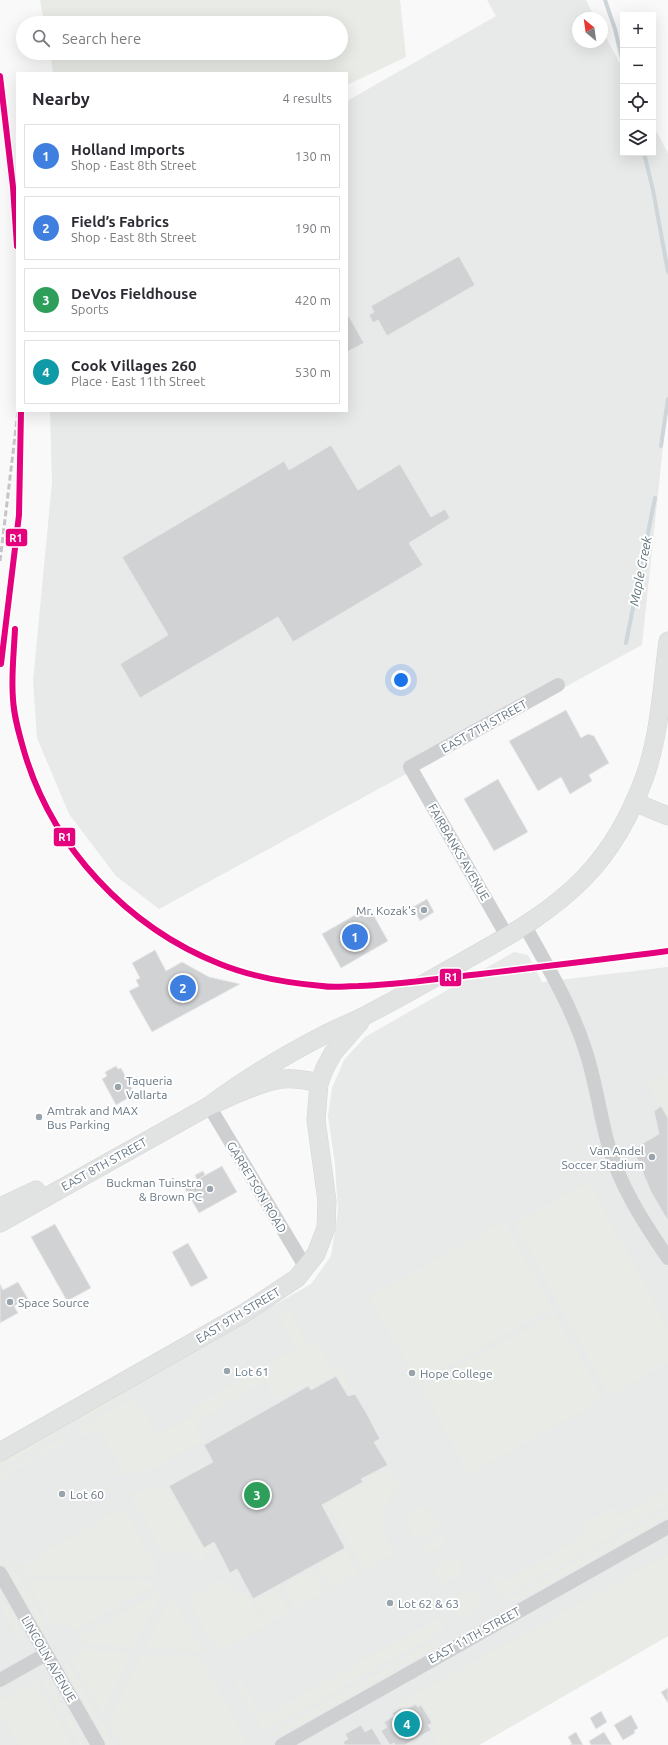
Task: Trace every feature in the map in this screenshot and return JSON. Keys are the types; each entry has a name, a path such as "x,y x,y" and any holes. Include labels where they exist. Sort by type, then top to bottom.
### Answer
{"main road":[{"name":"EAST 8TH STREET","path":"209,1106 240,1082 328,1033 368,1014 525,926 551,907 586,876 615,838 634,802 645,775 654,745 668,641"},
{"path":"634,802 668,816"},
{"name":"EAST 8TH STREET","path":"0,1223 209,1106 242,1092 280,1079 301,1079 319,1083 333,1053 353,1028 368,1014"},
{"name":"EAST 9TH STREET","path":"0,1452 258,1304 297,1278 306,1268 316,1254 322,1240 327,1217 325,1184 316,1120 319,1083"},
{"path":"0,1207 50,1183 79,1178"}],"street":[{"name":"EAST 7TH STREET","path":"410,767 558,685"},
{"name":"FAIRBANKS AVENUE","path":"410,767 507,936"},
{"path":"525,926 565,1000 577,1026 586,1050 607,1141 622,1181 641,1216 668,1258"},
{"name":"GARRETSON ROAD","path":"209,1106 306,1268"},
{"name":"EAST 11TH STREET","path":"282,1745 668,1527"},
{"name":"LINCOLN AVENUE","path":"0,1573 98,1745"},
{"path":"0,1680 46,1654"}],"shaded area":[{"path":"40,0 400,0 406,57 348,85 348,72 53,72 51,60 348,60 348,16 43,16"},
{"path":"487,0 586,0 592,12 572,12 572,48 608,48 608,41 620,63 620,156 656,156 656,131 668,153 668,399 642,645 159,909 116,876 69,814 37,738 33,681 52,482 50,412 348,412 348,100 496,16"},
{"name":"Hope College","path":"514,952 528,955 542,982 668,967 668,1636 479,1745 0,1745 0,1461 311,1284 331,1256 338,1211 335,1164 328,1116 332,1088 344,1060 365,1037"},
{"path":"668,1073 668,1118 648,1084"},
{"path":"589,1182 668,1326 668,1363 609,1396 514,1223"},
{"path":"504,1221 552,1308 417,1383 369,1297"},
{"path":"289,1310 310,1346 318,1342 335,1372 340,1369 354,1393 349,1395 336,1375 311,1389 309,1384 277,1401 264,1381 195,1423 204,1440 153,1469 116,1475 114,1473 121,1468 99,1429 83,1437 78,1429 134,1397 158,1435 193,1416 189,1409 296,1348 278,1316"},
{"path":"555,1313 604,1399 469,1474 421,1388"},
{"path":"123,1390 131,1393 76,1426 80,1415"},
{"path":"49,1432 62,1433 0,1469 0,1460"},
{"path":"65,1436 68,1441 0,1479 0,1473"},
{"path":"388,1466 401,1488 387,1503 383,1511 382,1518 385,1534 394,1553 364,1570 327,1504 367,1481 366,1478"},
{"path":"167,1485 203,1548 213,1544 216,1548 204,1555 206,1560 201,1563 189,1553 184,1551 174,1551 163,1554 129,1493"},
{"path":"668,1489 668,1504 503,1598 490,1576 497,1573 503,1582 586,1535 581,1525 613,1507 619,1517"},
{"path":"416,1506 425,1507 428,1509 440,1526 436,1530 414,1541 405,1521 408,1512"},
{"path":"123,1507 157,1567 154,1575 22,1575 11,1556 14,1556 20,1566"},
{"path":"668,1509 668,1516 519,1601 505,1601"},
{"path":"444,1533 446,1538 437,1548 429,1552 425,1552 418,1548"},
{"path":"346,1549 359,1573 330,1589 317,1565"},
{"path":"668,1554 668,1636 479,1745 429,1745 438,1740 431,1727 434,1725 422,1704 418,1705 416,1702 403,1709 401,1706 398,1708 396,1705"},
{"path":"449,1558 459,1560 462,1571 454,1579 442,1584 437,1581 433,1573 440,1563"},
{"path":"8,1559 47,1625 42,1629 5,1566"},
{"path":"312,1568 325,1592 295,1609 282,1585"},
{"path":"224,1578 244,1595 247,1594 266,1625 223,1650 220,1646 212,1643 187,1599"},
{"path":"151,1580 153,1586 76,1630 65,1624 51,1626 26,1581"},
{"path":"277,1588 290,1611 269,1624 255,1600"},
{"path":"467,1589 476,1592 484,1607 460,1620 452,1611 450,1601 454,1596"},
{"path":"161,1591 162,1594 134,1647 82,1644 80,1637"},
{"path":"0,1595 25,1638 20,1642 0,1607"},
{"path":"169,1600 175,1600 202,1649 200,1652 145,1647"},
{"path":"440,1617 444,1630 263,1731 233,1678 237,1673 262,1717"},
{"path":"445,1635 436,1646 280,1736 269,1735"},
{"path":"80,1649 132,1653 102,1713 71,1661 78,1654"},
{"path":"140,1656 201,1658 247,1742 241,1745 121,1745 108,1723"},
{"path":"68,1662 115,1745 108,1745 63,1666"},
{"path":"46,1676 86,1745 79,1745 40,1678"},
{"path":"36,1680 73,1745 21,1745 15,1739 3,1718 0,1718 0,1701"}],"building":[{"path":"459,256 475,285 387,336 378,320 373,323 369,315 374,312 371,306"},
{"path":"348,315 364,343 348,351"},
{"path":"331,445 358,490 400,464 431,517 445,509 450,518 409,543 423,565 293,642 278,617 140,698 120,664 168,635 122,557 284,461 289,470"},
{"path":"566,710 581,738 588,734 594,736 609,763 589,775 592,781 570,794 561,777 538,791 509,741"},
{"path":"498,779 528,832 494,851 464,799"},
{"name":"Mr. Kozak's","path":"427,899 434,912 420,921 413,907"},
{"path":"369,907 388,941 341,968 322,934"},
{"path":"155,950 166,971 182,962 209,977 240,984 152,1032 129,991 139,986 136,980 140,978 132,963"},
{"name":"Taqueria Vallarta","path":"116,1066 118,1069 121,1068 135,1094 116,1105 102,1079 107,1076 105,1072"},
{"name":"Van Andel Soccer Stadium","path":"661,1106 668,1118 668,1221 651,1192 633,1149 659,1134 654,1111"},
{"name":"Buckman Tuinstra & Brown PC","path":"222,1166 237,1192 199,1213 184,1187"},
{"path":"203,1171 205,1175 197,1180 195,1175"},
{"path":"55,1224 91,1288 67,1301 31,1237"},
{"path":"188,1243 208,1278 191,1287 172,1252"},
{"name":"Space Source","path":"18,1282 28,1299 14,1306 18,1313 0,1323 0,1284 3,1290"},
{"path":"336,1376 348,1396 355,1394 367,1414 380,1439 374,1442 388,1465 361,1479 363,1482 322,1505 345,1548 253,1599 237,1569 230,1573 214,1542 204,1548 169,1486 213,1462 204,1445 308,1386 311,1390"},
{"path":"668,1688 668,1703 661,1692"},
{"path":"416,1704 418,1707 421,1705 432,1723 428,1725 431,1730 405,1745 395,1745 394,1743 390,1745 381,1731 387,1727 384,1722 394,1716 392,1713 401,1708 402,1711"},
{"path":"601,1711 607,1722 596,1729 590,1718"},
{"path":"631,1715 638,1728 634,1731 635,1733 623,1740 614,1725"},
{"path":"361,1725 365,1732 372,1728 382,1745 345,1745 343,1742 348,1739 345,1734"},
{"path":"576,1732 583,1745 570,1745 572,1744 568,1737"},
{"path":"604,1732 612,1745 591,1745 589,1741"}],"waterway":[{"name":"Maple Creek","path":"605,0 615,29 620,50"},
{"name":"Maple Creek","path":"645,156 653,190 668,272"},
{"name":"Maple Creek","path":"661,446 668,399"},
{"name":"Maple Creek","path":"626,643 655,498"}],"railway":[{"path":"0,561 18,412"},
{"path":"15,629 12,690 16,719 24,751 37,786 53,820 74,851 98,880 124,906 154,929 186,948 232,969 257,976 326,987 410,982 668,951"}],"transit line":[{"name":"R1","path":"0,76 13,187 16,231"},
{"name":"R1","path":"1,664 19,515 21,412"},
{"name":"R1","path":"15,629 12,690 16,719 24,751 37,786 53,820 74,851 98,880 124,906 154,929 186,948 232,969 257,976 326,987 410,982 668,951"}],"place":[{"name":"Mr. Kozak's","path":"424,910"},
{"name":"Holland Imports","path":"355,937"},
{"name":"Field’s Fabrics","path":"183,988"},
{"name":"Taqueria Vallarta","path":"118,1087"},
{"name":"Amtrak and MAX Bus Parking","path":"39,1117"},
{"name":"Van Andel Soccer Stadium","path":"652,1157"},
{"name":"Buckman Tuinstra & Brown PC","path":"210,1189"},
{"name":"Space Source","path":"10,1302"},
{"name":"Lot 61","path":"227,1371"},
{"name":"Hope College","path":"412,1373"},
{"name":"Lot 60","path":"62,1494"},
{"name":"DeVos Fieldhouse","path":"257,1495"},
{"name":"Lot 62 & 63","path":"390,1603"},
{"name":"Cook Villages 260","path":"407,1724"}]}
